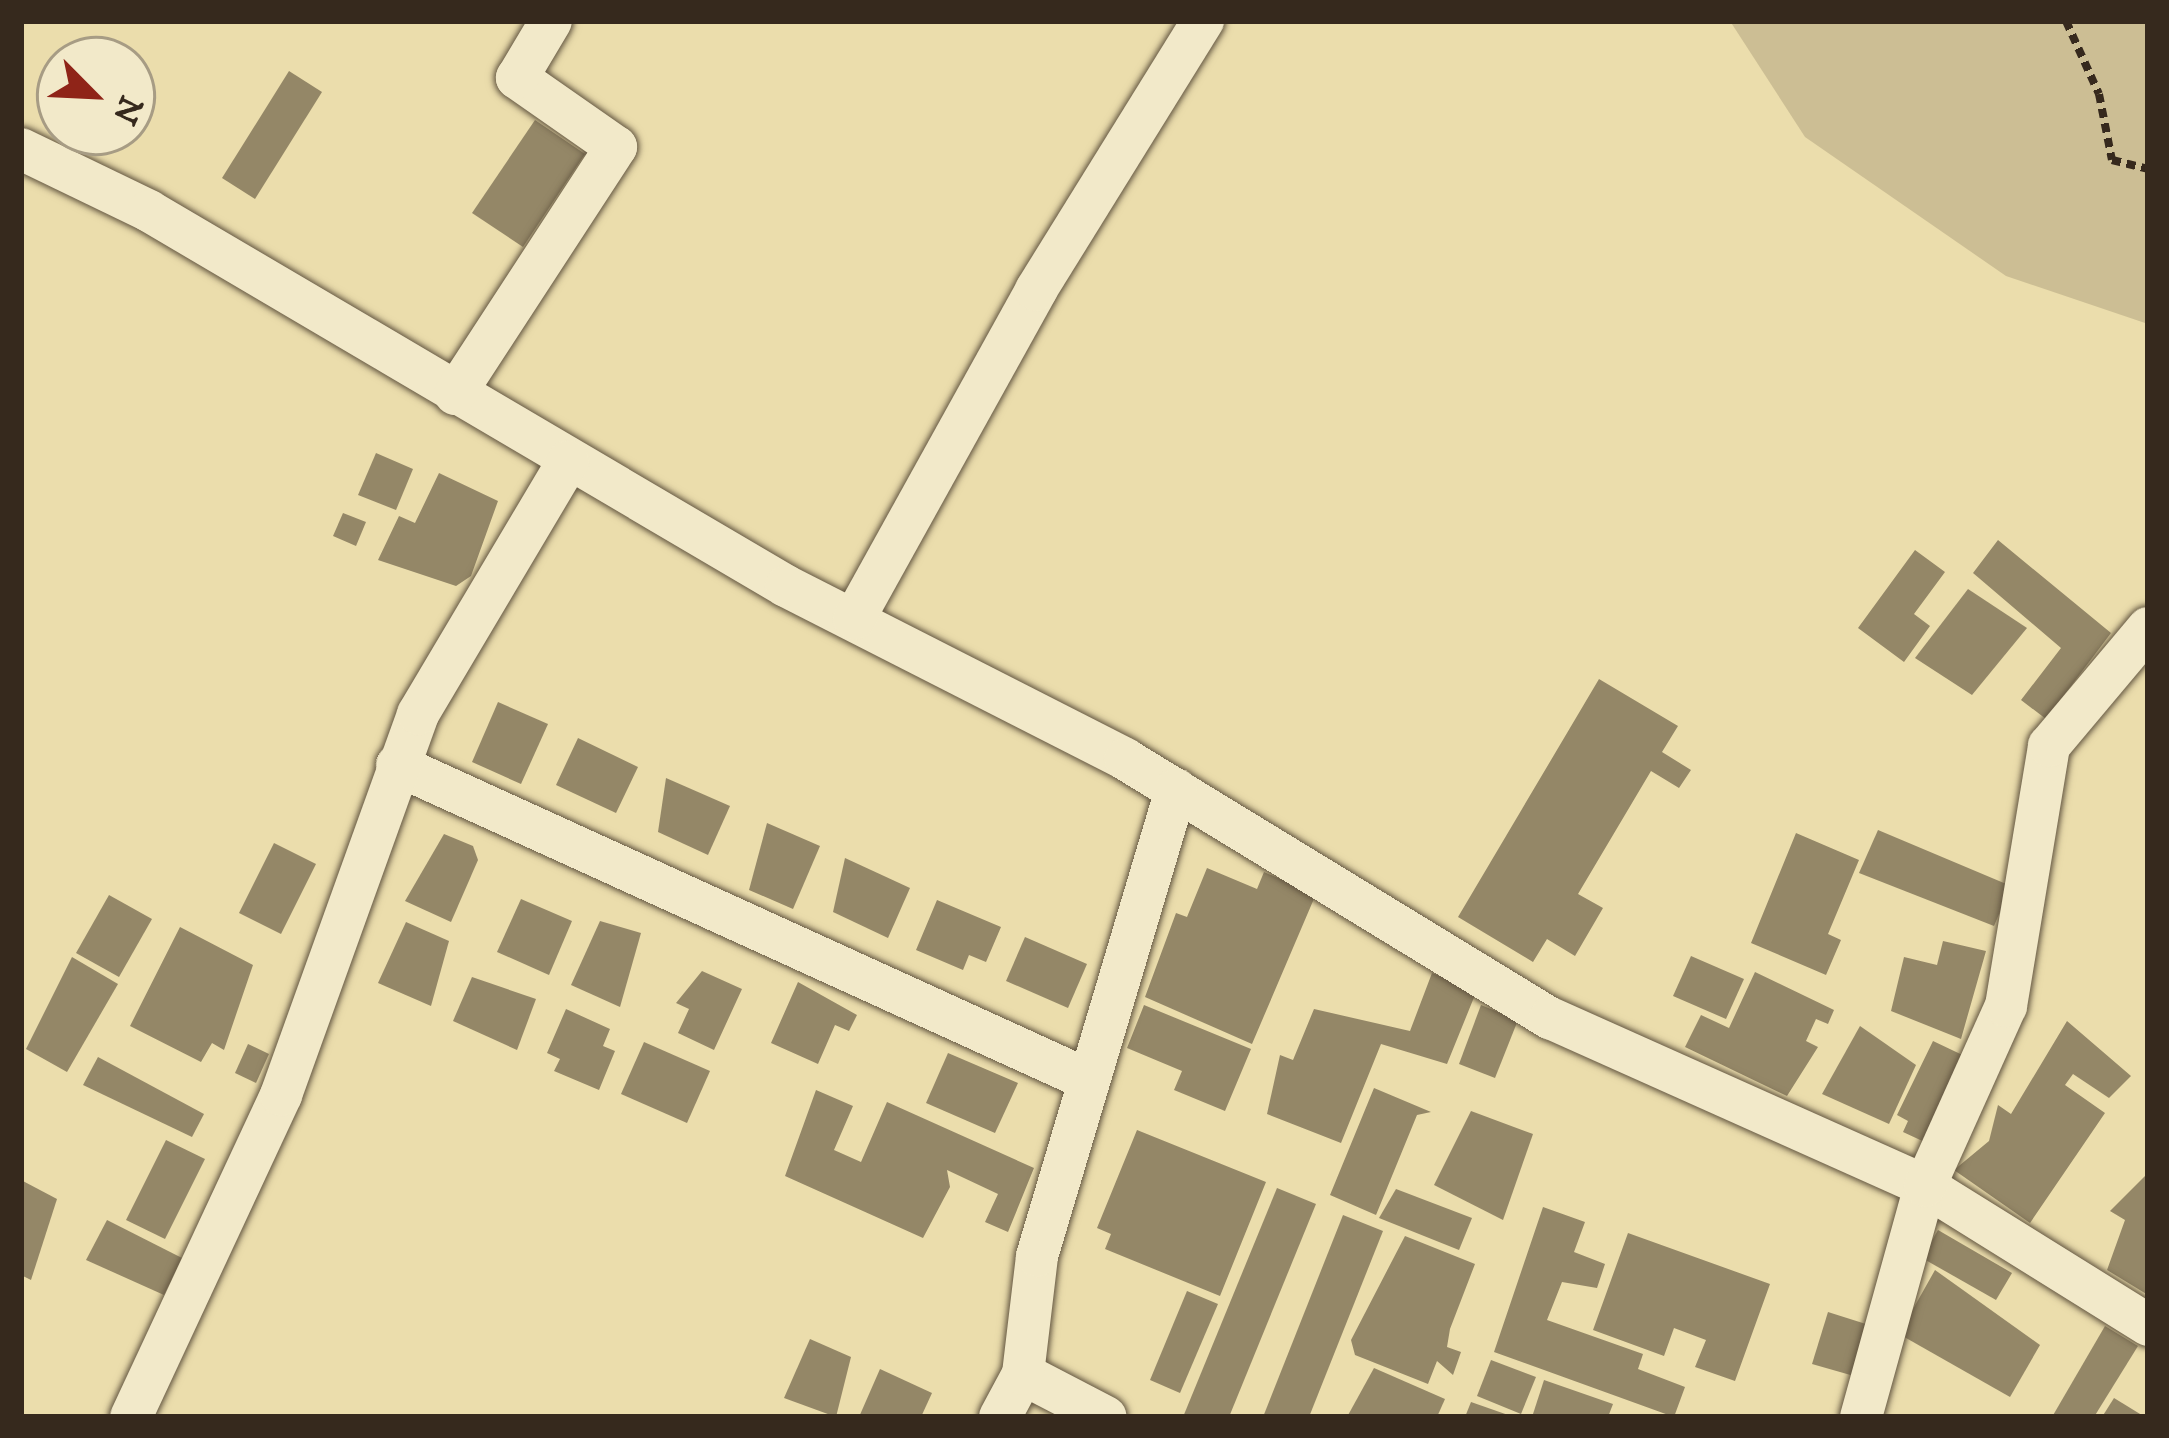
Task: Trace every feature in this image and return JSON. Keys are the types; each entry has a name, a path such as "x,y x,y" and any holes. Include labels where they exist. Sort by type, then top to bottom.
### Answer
{"street":[{"path":"455,394 616,147 517,78 551,21"},
{"path":"854,619 1036,290 1203,21"},
{"path":"21,149 149,211 568,461 1175,789 1613,1053 1925,1186 2148,1325"},
{"path":"131,1417 281,1095 397,765 441,670 568,461"},
{"path":"1861,1417 1925,1186 2006,1006 2049,746 2148,628"},
{"path":"397,765 1084,1078"},
{"path":"1000,1417 1023,1374 1036,1256 1084,1078 1175,789"},
{"path":"1023,1374 1106,1417"}],"path":[{"path":"2066,21 2112,160 2148,169"}],"shaded area":[{"path":"1730,21 2148,21 2148,324 2006,276 1805,137"}],"building":[{"path":"289,71 322,92 255,199 222,178"},
{"path":"535,120 585,154 523,247 472,213"},
{"path":"376,453 413,469 396,510 358,495"},
{"path":"439,473 498,501 471,576 456,586 378,560 399,516 415,523"},
{"path":"343,513 366,522 356,546 333,536"},
{"path":"1998,540 2111,633 2046,719 2021,700 2061,648 1973,573"},
{"path":"1915,550 1945,572 1914,614 1930,626 1904,662 1858,628"},
{"path":"1968,589 2027,628 1972,695 1915,658"},
{"path":"1599,679 1678,726 1662,752 1691,770 1679,788 1651,771 1578,894 1603,908 1575,956 1547,939 1533,962 1458,917"},
{"path":"498,702 548,724 521,784 472,762"},
{"path":"578,738 638,767 616,813 556,785"},
{"path":"666,778 730,806 708,855 658,832"},
{"path":"767,823 820,846 793,909 749,890"},
{"path":"1878,830 2011,886 1994,926 1859,873"},
{"path":"1796,833 1859,860 1828,934 1841,940 1826,975 1751,943"},
{"path":"444,834 473,846 478,860 451,922 405,901"},
{"path":"274,843 316,864 281,934 239,913"},
{"path":"845,858 910,888 888,938 833,912"},
{"path":"1207,868 1257,889 1264,872 1316,894 1252,1044 1145,997 1176,913 1187,917"},
{"path":"109,895 152,919 119,977 76,953"},
{"path":"521,899 572,921 549,975 497,952"},
{"path":"937,900 1001,927 986,962 969,955 963,970 916,950"},
{"path":"600,921 641,933 620,1007 571,985"},
{"path":"406,922 449,941 431,1006 378,983"},
{"path":"180,927 253,965 224,1050 212,1043 201,1062 130,1026"},
{"path":"1025,937 1087,964 1068,1008 1006,981"},
{"path":"1943,941 1986,951 1961,1039 1891,1011 1904,957 1937,965"},
{"path":"1691,956 1744,979 1726,1019 1673,996"},
{"path":"72,957 118,984 67,1072 26,1049"},
{"path":"702,971 742,989 714,1050 678,1033 689,1009 676,1003"},
{"path":"1755,972 1834,1010 1828,1024 1816,1019 1806,1041 1818,1047 1787,1096 1685,1047 1701,1015 1729,1028"},
{"path":"1432,973 1477,990 1447,1064 1381,1044 1341,1143 1267,1114 1280,1055 1293,1060 1314,1009 1410,1031"},
{"path":"472,977 536,999 517,1050 453,1021"},
{"path":"798,982 857,1015 849,1031 835,1025 818,1064 771,1043"},
{"path":"1144,1005 1251,1049 1225,1111 1174,1090 1182,1071 1127,1048"},
{"path":"1481,1005 1518,1020 1495,1078 1459,1064"},
{"path":"566,1009 610,1029 603,1046 615,1051 599,1090 554,1071 560,1059 547,1053"},
{"path":"2067,1021 2131,1076 2109,1098 2073,1074 2065,1085 2105,1113 2030,1223 1954,1170 1989,1141 1998,1105 2011,1114"},
{"path":"1860,1026 1916,1065 1889,1124 1822,1094"},
{"path":"1933,1041 1973,1060 1931,1145 1903,1132 1908,1121 1897,1115"},
{"path":"644,1042 710,1071 687,1123 621,1094"},
{"path":"248,1044 269,1054 256,1083 235,1073"},
{"path":"948,1053 1018,1083 995,1133 926,1103"},
{"path":"98,1057 204,1114 192,1137 83,1085"},
{"path":"1374,1088 1431,1112 1417,1115 1376,1215 1330,1195"},
{"path":"816,1090 853,1106 834,1150 861,1162 887,1102 1034,1168 1008,1232 985,1222 998,1194 947,1170 950,1187 923,1238 785,1176"},
{"path":"1471,1111 1533,1134 1503,1220 1434,1185"},
{"path":"1137,1130 1266,1182 1220,1296 1105,1249 1111,1234 1097,1228"},
{"path":"166,1140 205,1159 165,1239 126,1220"},
{"path":"2148,1173 2148,1295 2107,1270 2125,1220 2110,1211"},
{"path":"21,1180 57,1199 31,1280 21,1275"},
{"path":"1277,1188 1316,1204 1229,1417 1183,1417"},
{"path":"1396,1189 1472,1218 1459,1250 1379,1218"},
{"path":"1543,1207 1585,1222 1574,1252 1605,1264 1597,1288 1562,1282 1547,1320 1643,1354 1638,1369 1685,1387 1674,1417 1494,1352"},
{"path":"1343,1215 1383,1231 1309,1417 1263,1417"},
{"path":"107,1220 182,1258 164,1295 86,1260"},
{"path":"1938,1230 2012,1273 1996,1300 1922,1258"},
{"path":"1628,1233 1770,1284 1735,1381 1695,1367 1706,1340 1674,1328 1664,1356 1593,1330"},
{"path":"1405,1236 1475,1264 1450,1329 1447,1347 1461,1352 1453,1375 1437,1361 1428,1384 1355,1355 1351,1340"},
{"path":"1935,1270 2040,1345 2010,1397 1899,1334"},
{"path":"1187,1291 1218,1304 1180,1393 1150,1380"},
{"path":"1828,1312 1869,1325 1854,1376 1812,1364"},
{"path":"2105,1326 2138,1346 2094,1417 2052,1417"},
{"path":"810,1339 851,1357 836,1417 784,1398"},
{"path":"1491,1360 1536,1377 1521,1414 1477,1396"},
{"path":"1374,1368 1445,1399 1437,1417 1347,1417"},
{"path":"880,1369 932,1393 921,1417 859,1417"},
{"path":"1544,1380 1613,1404 1608,1417 1533,1414"},
{"path":"2114,1398 2145,1417 2102,1417"},
{"path":"1471,1402 1511,1416 1511,1417 1465,1417"}]}
